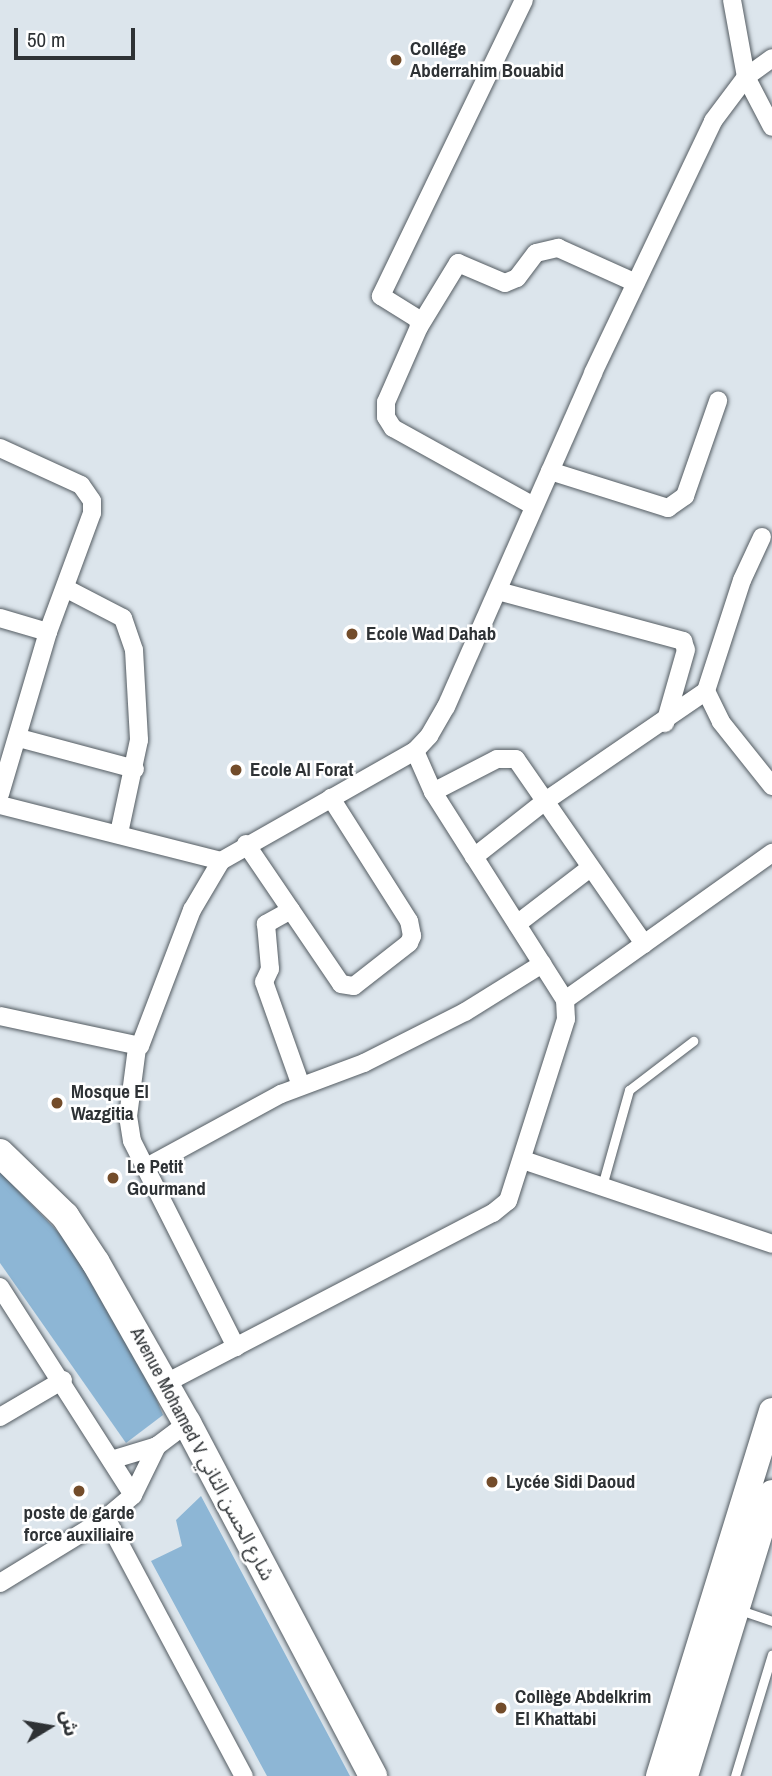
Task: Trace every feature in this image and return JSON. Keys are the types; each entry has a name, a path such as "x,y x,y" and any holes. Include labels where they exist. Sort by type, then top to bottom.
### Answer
{"main road":[{"name":"Avenue Mohamed V شارع الحسن الثاني","path":"0,1153 65,1216 166,1383 373,1776"},
{"path":"659,1776 772,1411"},
{"path":"685,1776 772,1493"}],"street":[{"path":"419,327 414,313 384,301 382,289 524,0"},
{"path":"732,0 746,77 772,127"},
{"path":"236,1347 145,1168 132,1140 128,1116 137,1048 144,1042 192,910 221,861 246,844 415,751 446,707 534,506 713,121 746,77 772,58"},
{"path":"534,506 393,428 386,417 386,402 419,327 458,263 505,283 517,278 536,253 558,248 636,283"},
{"path":"550,471 660,508 677,504 684,496 718,401"},
{"path":"0,448 81,485 88,494 92,513 68,589 48,632 19,738 0,794"},
{"path":"474,857 544,802 664,723 706,691 742,580 762,537"},
{"path":"68,589 123,618 134,650 139,740 135,769 119,833"},
{"path":"498,591 683,642 686,650 664,723"},
{"path":"0,618 48,632"},
{"path":"706,691 721,722 772,786"},
{"path":"19,738 135,769"},
{"path":"166,1383 501,1207 523,1160 566,1019 565,1000 433,792 415,751"},
{"path":"433,792 497,759 509,757 516,760 644,944"},
{"path":"246,844 346,987 354,986 409,943 412,936 409,921 331,798"},
{"path":"0,805 221,861"},
{"path":"565,1000 772,853"},
{"path":"517,924 590,868"},
{"path":"291,910 266,924 270,969 264,982 301,1086"},
{"path":"145,1168 301,1086 365,1063 466,1012 542,964"},
{"path":"0,1016 137,1048"},
{"path":"523,1160 772,1244"},
{"path":"0,1286 63,1380 133,1494"},
{"path":"0,1417 63,1380"},
{"path":"111,1460 157,1446 187,1423"},
{"path":"0,1583 106,1518 133,1494 157,1446"},
{"path":"106,1518 244,1776"}],"lane":[{"path":"602,1186 629,1090 693,1041"},
{"path":"735,1609 772,1621"},
{"path":"735,1776 772,1654"}],"shaded area":[{"path":"0,1172 63,1237 102,1294 142,1364 163,1415 126,1443 0,1263"},
{"path":"201,1496 350,1776 267,1776 151,1561 182,1546 176,1520"}],"place":[{"name":"Collége Abderrahim Bouabid","path":"396,60"},
{"name":"Ecole Wad Dahab","path":"352,634"},
{"name":"Ecole Al Forat","path":"236,770"},
{"name":"Mosque El Wazgitia","path":"57,1103"},
{"name":"Le Petit Gourmand","path":"113,1178"},
{"name":"Lycée Sidi Daoud","path":"492,1482"},
{"name":"poste de garde force auxiliaire","path":"79,1491"},
{"name":"Collège Abdelkrim El Khattabi","path":"501,1708"}]}
